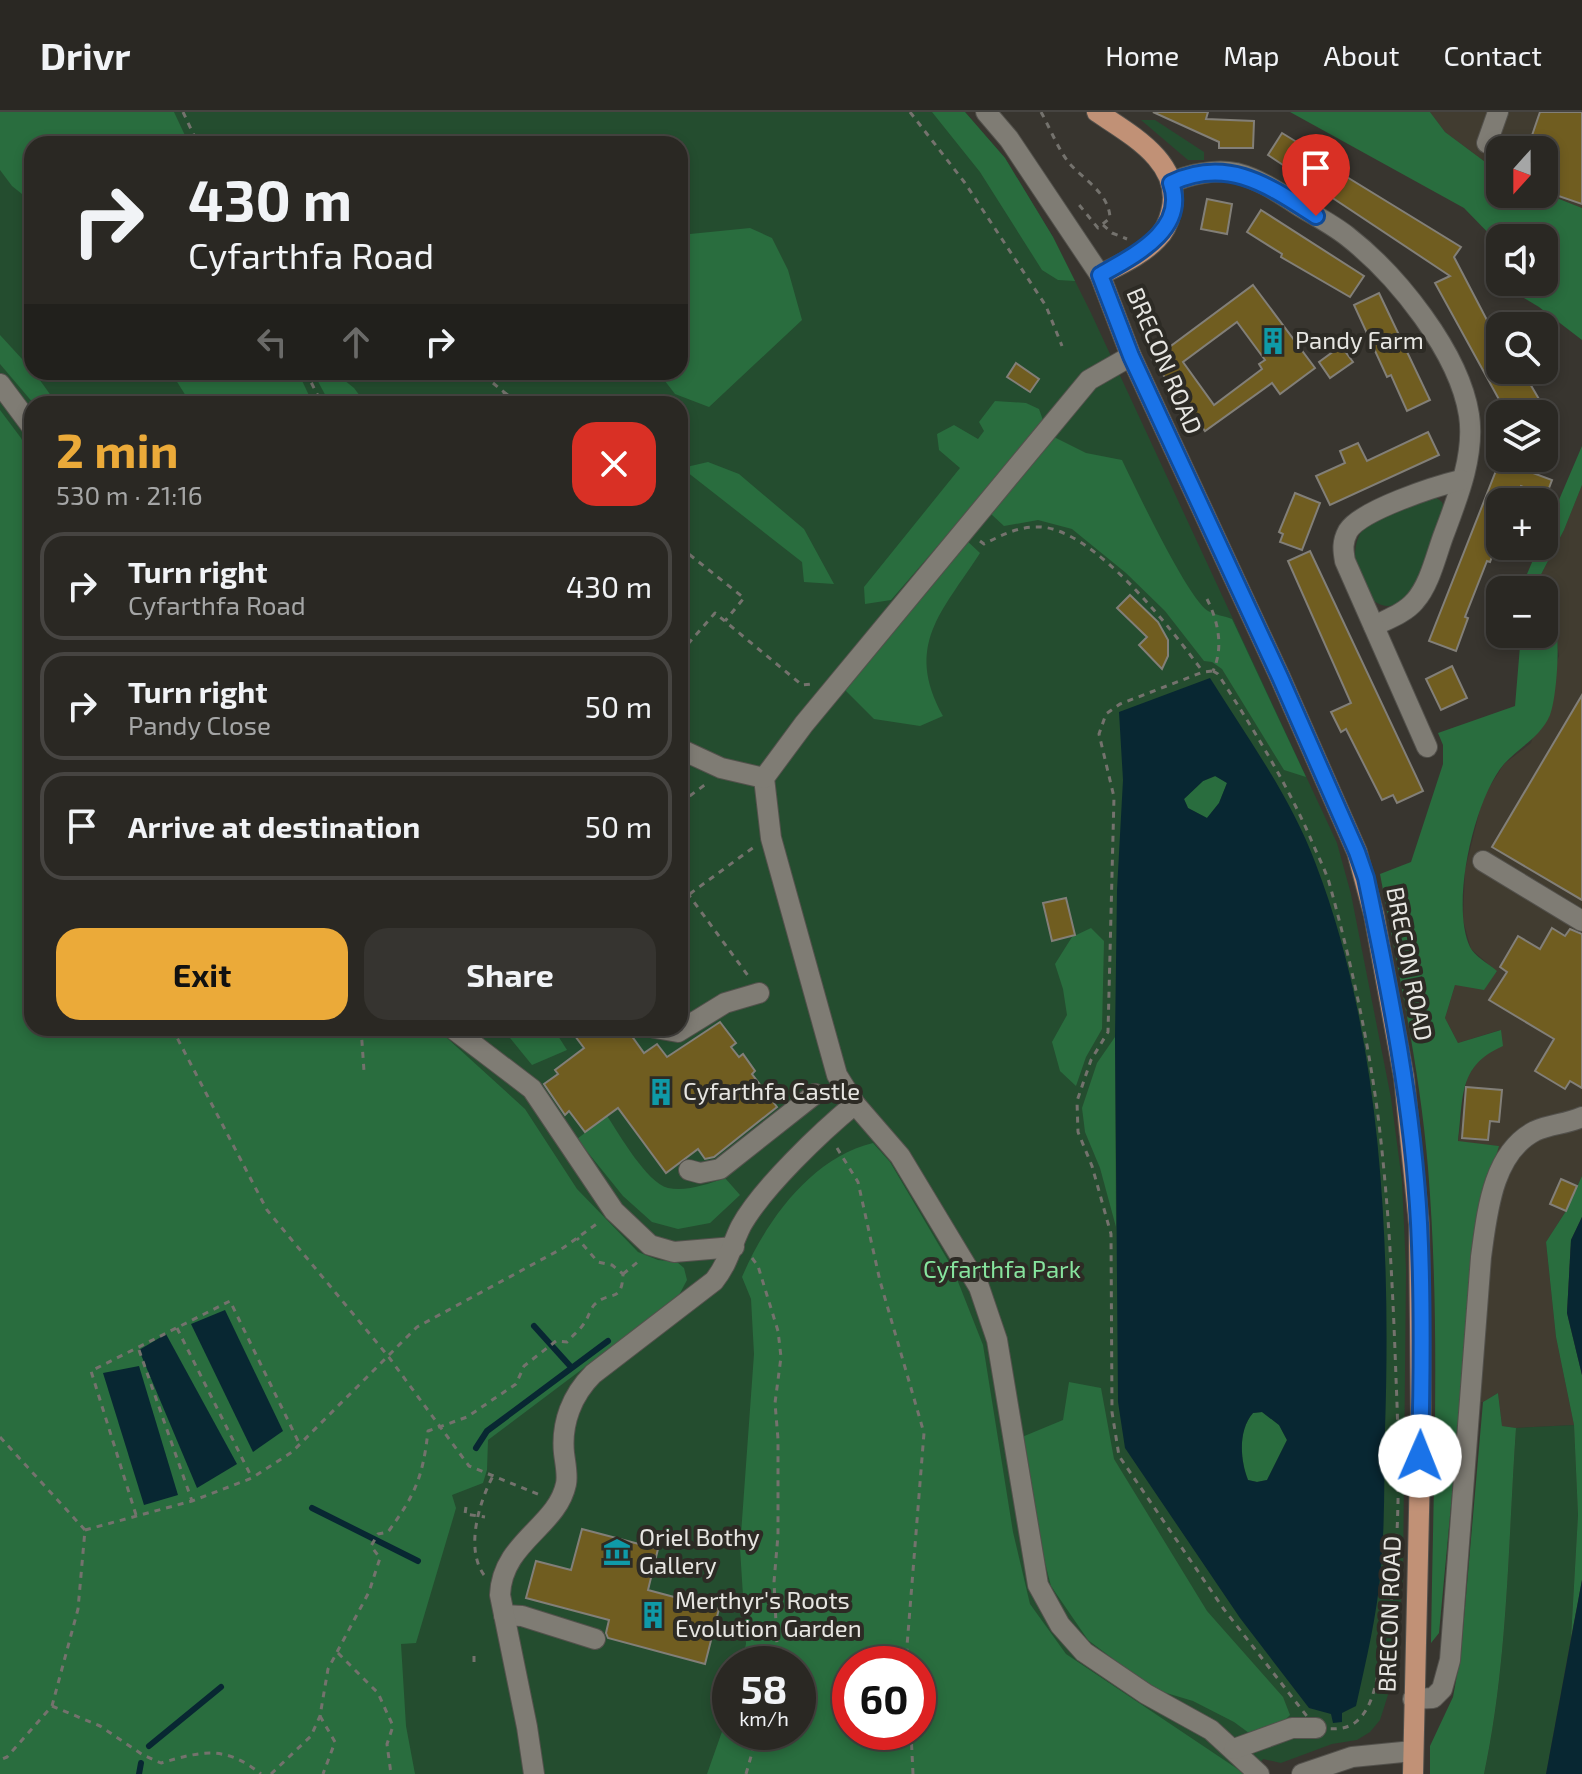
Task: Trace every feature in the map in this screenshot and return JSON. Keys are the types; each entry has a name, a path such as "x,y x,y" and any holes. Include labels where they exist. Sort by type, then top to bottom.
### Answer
{"main road":[{"path":"1097,112 1144,144 1160,161 1176,196 1169,220 1158,238 1100,275"},
{"name":"BRECON ROAD","path":"1100,275 1131,356 1280,677 1357,852 1374,915 1404,1078 1419,1224 1421,1425 1413,1774"}],"street":[{"name":"BRECON ROAD","path":"986,112 1009,139 1100,275"},
{"path":"1489,136 1498,112"},
{"path":"1171,183 1182,178 1235,173 1261,182 1347,236 1382,268 1436,338 1458,380 1469,414 1471,443 1453,509 1424,587 1415,601 1400,613 1374,626"},
{"path":"1131,356 1089,380 882,626 764,778 771,838 837,1075 855,1104 900,1156 979,1287 997,1340 1038,1585 1060,1625 1084,1652 1146,1694 1211,1730 1259,1774"},
{"path":"0,384 24,416"},
{"path":"1427,747 1345,561 1342,546 1348,530 1359,520 1430,487 1461,480"},
{"path":"688,753 721,768 764,778"},
{"path":"1483,861 1582,921"},
{"path":"688,1026 725,1003 759,993"},
{"path":"462,1036 532,1089 614,1211 650,1245 674,1252 741,1249"},
{"path":"689,1170 700,1173 720,1169 815,1094"},
{"path":"534,1774 504,1615 501,1583 508,1564 547,1518 566,1484 564,1429 567,1413 593,1374 714,1281 741,1249 740,1228 751,1212 805,1151 855,1104"},
{"path":"1413,1699 1433,1698 1442,1689 1450,1660 1487,1213 1500,1171 1514,1146 1537,1130 1582,1117"},
{"path":"504,1615 522,1616 595,1639"},
{"path":"1234,1749 1292,1728 1316,1728"},
{"path":"1302,1774 1352,1757 1413,1751"}],"path":[{"path":"183,112 194,136"},
{"path":"910,112 965,183 1046,306 1062,346"},
{"path":"1041,112 1068,162 1097,189 1110,210 1110,218 1098,228 1074,197 1056,209"},
{"path":"1103,225 1112,233 1130,240 1140,252"},
{"path":"493,383 509,396"},
{"path":"966,528 984,544 1008,532 1038,526 1071,534 1162,616 1203,672"},
{"path":"688,553 744,598 725,621"},
{"path":"1207,599 1218,621 1218,661 1213,671"},
{"path":"688,644 715,613 802,685 812,684 830,693"},
{"path":"1203,672 1218,674 1240,707 1292,795 1327,878 1361,1006 1379,1124 1393,1275 1399,1444 1391,1598 1385,1645 1373,1696 1356,1723 1342,1729 1316,1728 1223,1608 1119,1456 1112,1412 1111,1234 1092,1166 1078,1132 1077,1101 1091,1060 1108,1032 1114,797 1099,734 1106,714 1120,704 1203,672"},
{"path":"688,797 717,776 721,768"},
{"path":"759,993 689,895 762,841 771,838"},
{"path":"176,1036 267,1210 388,1356 469,1466 546,1498"},
{"path":"362,1036 364,1071"},
{"path":"830,1138 858,1182 880,1281 924,1433 907,1646"},
{"path":"85,1530 192,1501 252,1478 300,1445 417,1327 577,1238 614,1211"},
{"path":"271,1774 311,1736 320,1716 328,1669 373,1580 380,1558 371,1546 378,1534 388,1532 415,1493 426,1453 428,1431 467,1417 516,1384 524,1366 556,1341 567,1342 585,1323 593,1306 612,1298 623,1286 623,1274 619,1269 598,1262 577,1238"},
{"path":"741,1249 758,1266 778,1331 781,1357 775,1403 778,1439 778,1535 774,1582 777,1646"},
{"path":"136,1515 91,1371 230,1301 300,1445"},
{"path":"177,1327 252,1478"},
{"path":"139,1350 192,1501"},
{"path":"0,1437 85,1530 78,1609 52,1706 7,1757 0,1760"},
{"path":"488,1580 481,1570 474,1547 482,1517 484,1493 493,1475"},
{"path":"466,1507 465,1514 482,1517"},
{"path":"338,1653 378,1693 393,1726 387,1744 391,1774"},
{"path":"474,1656 474,1665"},
{"path":"52,1706 100,1726 143,1755 161,1763 198,1752 224,1754 261,1774"},
{"path":"320,1716 335,1742 323,1774"},
{"path":"746,1774 753,1750"},
{"path":"912,1750 913,1774"}],"shaded area":[{"path":"1430,112 1582,112 1582,208 1558,199 1558,136 1486,136 1486,163 1445,132"},
{"path":"1582,485 1582,1176 1566,1211 1546,1242 1556,1337 1574,1425 1516,1428 1502,1426 1498,1393 1483,1402 1461,1403 1478,1218 1498,1146 1458,1142 1467,1077 1500,1030 1458,1043 1445,1018 1455,985 1497,972 1471,949 1463,920 1465,870 1483,797 1504,764 1531,743 1559,656 1558,576 1540,576 1548,560 1558,560 1558,542"}],"green space":[{"name":"Cyfarthfa Park","path":"0,112 965,112 1005,158 1053,237 1091,313 1337,843 1351,894 1391,1098 1402,1181 1406,1270 1403,1577 1394,1676 1380,1720 1370,1732 1357,1740 1332,1744 1281,1763 1263,1759 1253,1774 0,1774"},
{"path":"0,112 174,112 185,136 24,136 24,196 0,170"},
{"path":"932,112 965,112 1005,158 1053,237 1075,281 1058,280 1042,270 980,172"},
{"path":"1290,112 1430,112 1445,132 1486,163 1486,208 1558,208 1558,199 1582,208 1582,340 1558,322 1558,312 1546,312 1520,296 1558,296 1558,224 1486,224 1486,231 1464,208"},
{"path":"1141,120 1155,120 1204,152 1204,160 1188,160"},
{"path":"750,228 772,238 788,270 802,320 709,407 688,399 688,396 675,394 664,380 688,380 688,234"},
{"path":"0,335 24,361 24,380 40,380 51,396 27,396 0,364"},
{"path":"176,380 302,380 309,396 186,396"},
{"path":"317,380 344,380 360,396 326,396"},
{"path":"995,401 1026,403 1039,409 1044,423 891,600 865,604 864,587 960,468 939,450 937,434 954,425 978,439 984,431 979,422"},
{"path":"0,410 24,444 24,1036 445,1036 525,1109 577,1189 638,1252 658,1260 677,1262 684,1268 687,1280 678,1297 488,1440 487,1470 483,1483 452,1495 456,1508 416,1643 401,1644 406,1726 415,1774 0,1774"},
{"path":"1054,437 1086,453 1122,460 1162,541 1199,602 1208,611 1232,619 1306,777 1284,770 1222,669 1204,661 1165,611 1126,573 1072,529 1038,520 1004,526 991,514"},
{"path":"1582,446 1582,485 1558,542 1558,502"},
{"path":"708,462 739,474 804,529 834,584 804,582 802,562 688,473 688,467"},
{"path":"1434,496 1442,502 1444,509 1417,583 1406,599 1392,606 1380,604 1362,586 1357,572 1355,557 1362,531 1385,515"},
{"path":"966,540 980,553 941,612 928,649 927,669 943,716 920,726 874,719 845,690"},
{"path":"1533,560 1548,560 1540,576 1526,576"},
{"path":"1520,648 1558,648 1550,715 1541,730 1504,764 1493,780 1483,801 1468,853 1464,880 1464,929 1472,950 1497,971 1484,990 1455,985 1445,1018 1458,1043 1501,1030 1503,1046 1477,1063 1466,1085 1461,1111 1458,1141 1499,1146 1478,1218 1439,1633 1431,1643 1435,1406 1432,1227 1420,1094 1380,874 1411,862 1443,764 1443,745 1438,733 1515,706"},
{"path":"1216,776 1227,783 1219,803 1207,818 1188,808 1184,799 1203,781"},
{"path":"1091,928 1104,941 1102,1029 1086,1057 1076,1086 1060,1071 1052,1042 1067,1015 1055,964 1072,937"},
{"path":"508,1036 558,1036 567,1050 532,1065"},
{"path":"1115,1037 1116,1227 1100,1168 1085,1132 1082,1108 1097,1063"},
{"path":"607,1116 634,1157 660,1184 682,1189 725,1178 740,1195 710,1223 678,1229 652,1222 623,1196 577,1139"},
{"path":"873,1143 890,1162 953,1269 983,1345 1013,1532 1030,1604 1066,1654 1245,1774 707,1774 715,1750 816,1750 816,1646 746,1646 740,1548 754,1354 751,1299 742,1277 778,1214 811,1177 830,1162"},
{"path":"1582,1176 1582,1217 1571,1240 1567,1313 1582,1375 1582,1580 1571,1638 1578,1515 1574,1425 1556,1337 1546,1242 1566,1211"},
{"path":"1069,1382 1101,1388 1114,1459 1207,1611 1283,1697 1290,1715 1279,1726 1262,1735 1249,1733 1193,1701 1153,1689 1088,1640 1051,1586 1035,1524 1022,1437 1063,1420"},
{"path":"1498,1393 1502,1426 1516,1428 1503,1646 1492,1732 1484,1774 1430,1774 1430,1746 1453,1697 1461,1653 1483,1402"},
{"path":"1262,1412 1279,1425 1287,1440 1267,1480 1257,1482 1248,1480 1242,1445 1248,1420 1253,1413"},
{"path":"1574,1425 1578,1515 1571,1638 1546,1774 1484,1774 1503,1646 1516,1428"}],"water":[{"path":"1210,678 1267,767 1305,838 1337,929 1355,998 1368,1069 1383,1215 1386,1288 1384,1500 1381,1569 1371,1638 1356,1706 1342,1713 1342,1722 1333,1723 1331,1714 1309,1708 1240,1618 1125,1448 1118,1402 1115,1037 1117,890 1123,780 1119,712","holes":["1215,776 1227,783 1219,803 1207,818 1188,808 1184,799 1203,781","1262,1412 1279,1425 1287,1440 1267,1480 1257,1482 1248,1480 1242,1445 1248,1420 1253,1413"]},
{"path":"1582,1217 1582,1375 1567,1313 1571,1240"},
{"path":"225,1310 283,1431 253,1452 191,1324"},
{"path":"166,1334 237,1464 197,1488 139,1350"},
{"path":"139,1366 178,1495 144,1505 103,1373"},
{"path":"1582,1580 1582,1774 1546,1774"}],"building":[{"path":"1153,112 1208,112 1206,119 1254,121 1253,148 1219,148 1219,142"},
{"path":"1540,112 1582,112 1582,204 1558,196 1558,136 1532,136"},
{"path":"1282,133 1461,247 1454,257 1486,318 1486,376 1435,283 1450,276 1268,155"},
{"path":"1207,199 1232,204 1227,234 1201,229"},
{"path":"1261,210 1364,276 1350,297 1281,257 1282,254 1247,232"},
{"name":"Pandy Farm","path":"1253,285 1315,368 1280,394 1272,383 1205,431 1152,360","holes":["1237,322 1265,360 1259,364 1262,369 1214,405 1183,362"]},
{"path":"1379,293 1430,400 1407,411 1391,375 1387,377 1354,305"},
{"path":"1341,346 1353,362 1330,378 1319,362"},
{"path":"1016,363 1039,379 1030,392 1007,377"},
{"path":"1491,384 1530,384 1540,400 1499,400"},
{"path":"1428,432 1439,455 1330,505 1316,476 1345,463 1340,451 1358,443 1367,461"},
{"path":"1495,472 1530,472 1552,480 1549,488 1489,488"},
{"path":"1295,493 1320,503 1302,550 1280,542 1283,534 1279,532"},
{"path":"1486,496 1486,560 1491,560 1487,561 1465,617 1468,618 1456,651 1429,641"},
{"path":"1310,551 1423,791 1397,803 1393,795 1382,800 1346,729 1341,732 1331,712 1351,703 1288,561"},
{"path":"1130,595 1158,622 1168,640 1168,656 1162,669 1139,645 1147,637 1117,608"},
{"path":"1452,666 1467,698 1441,710 1426,679"},
{"path":"1582,695 1582,900 1492,847"},
{"path":"1066,898 1075,935 1052,941 1043,903"},
{"path":"1552,928 1565,936 1570,929 1582,934 1582,1088 1570,1081 1565,1089 1535,1071 1554,1039 1489,1000 1507,972 1500,967 1518,936 1540,949"},
{"name":"Cyfarthfa Castle","path":"720,1022 736,1043 731,1047 739,1057 743,1054 755,1071 752,1074 777,1107 714,1157 705,1159 698,1149 666,1173 618,1108 585,1132 569,1111 565,1115 544,1084 558,1074 555,1070 584,1048 575,1036 632,1036 644,1053 657,1044 667,1057"},
{"path":"1466,1087 1502,1090 1499,1122 1490,1121 1488,1140 1462,1138"},
{"path":"1561,1179 1577,1186 1566,1211 1550,1204"},
{"name":"Merthyr's Roots Evolution Garden","path":"582,1529 658,1549 648,1590 719,1609 705,1664 608,1638 609,1620 526,1598 536,1561 571,1570"}],"waterway":[{"path":"534,1326 571,1367"},
{"path":"476,1448 487,1431 608,1341"},
{"path":"312,1508 418,1561"},
{"path":"149,1746 221,1687"},
{"path":"139,1774 141,1763"}],"place":[{"name":"Pandy Farm","path":"1273,341"},
{"name":"Cyfarthfa Castle","path":"661,1092"},
{"name":"Oriel Bothy Gallery","path":"617,1552"},
{"name":"Merthyr's Roots Evolution Garden","path":"653,1615"}],"route":[{"path":"1316,216 1261,182 1235,173 1206,173 1182,178 1171,183 1176,196 1169,220 1158,238 1128,260 1100,275 1131,356 1280,677 1366,878 1400,1050 1413,1151 1419,1224 1420,1456"}]}
